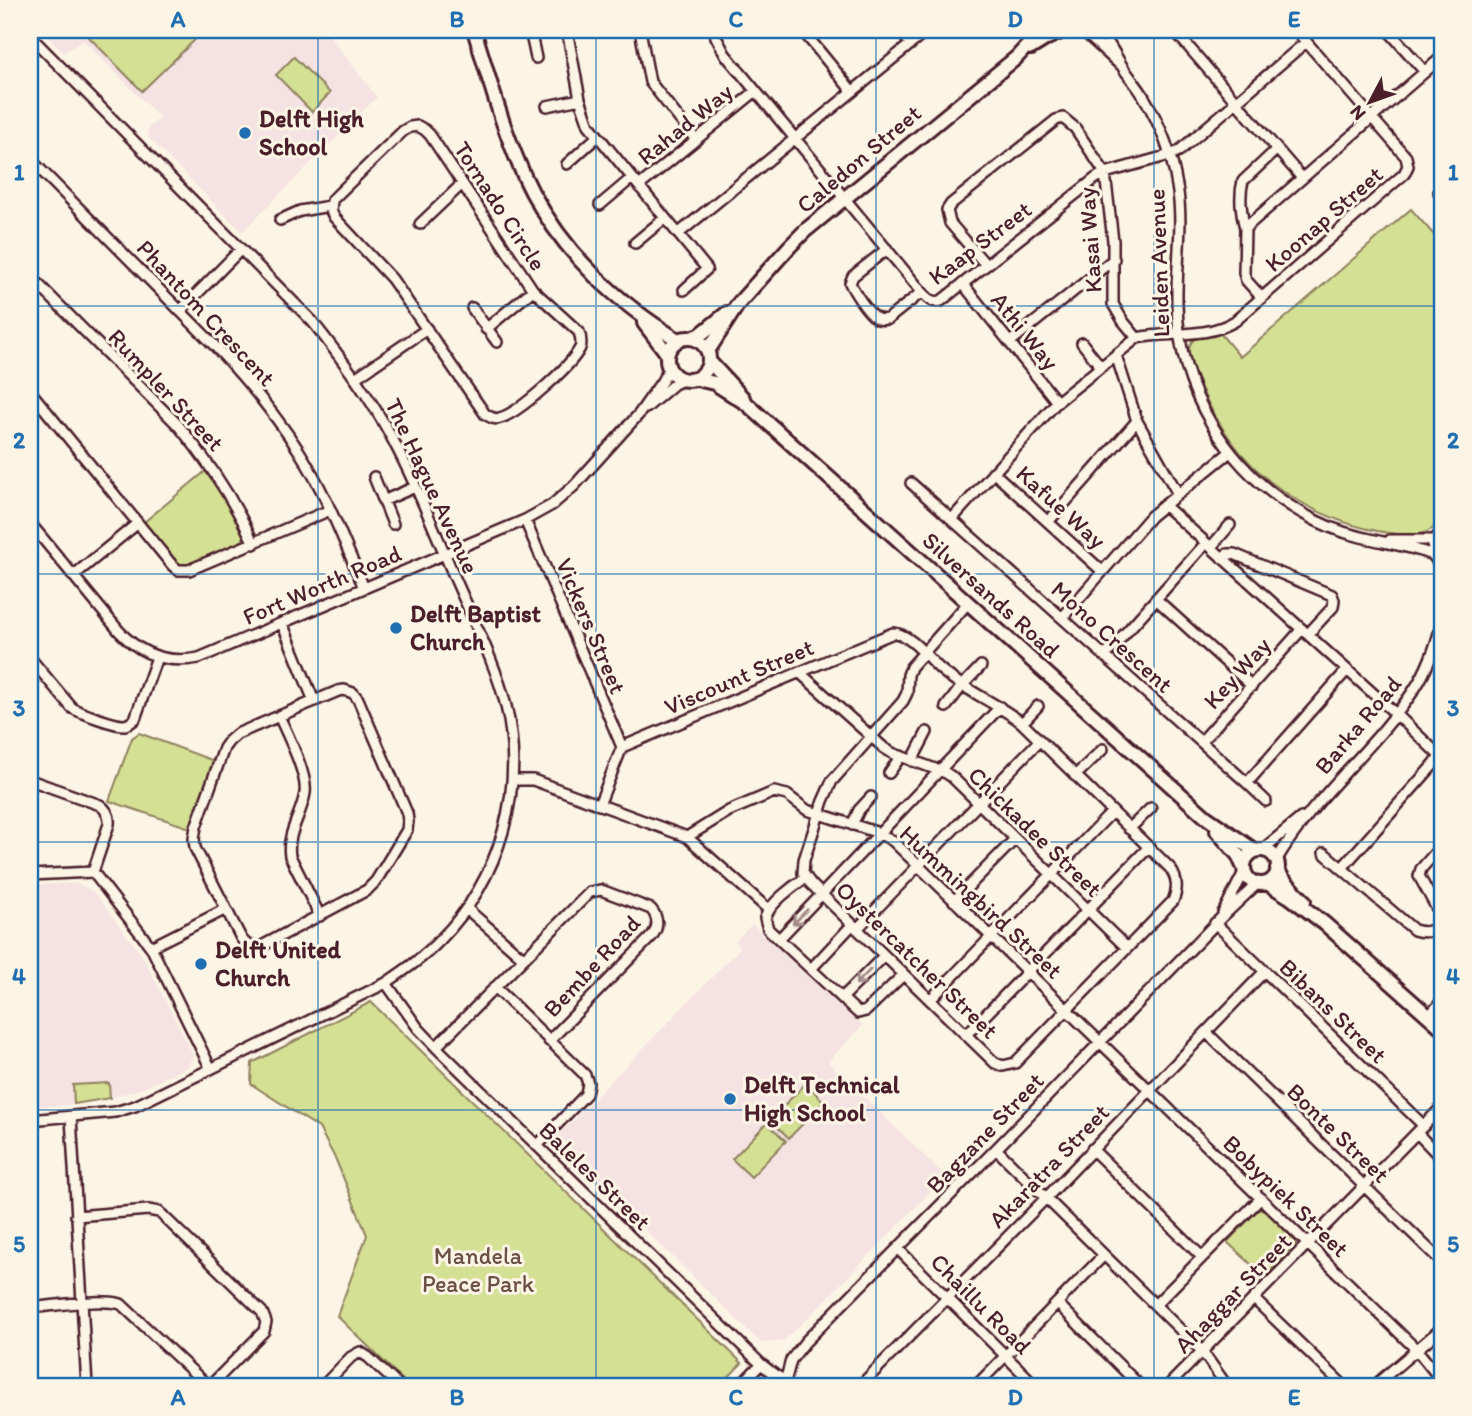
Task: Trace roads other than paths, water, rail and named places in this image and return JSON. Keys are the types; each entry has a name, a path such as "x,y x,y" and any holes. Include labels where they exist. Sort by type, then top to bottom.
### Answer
{"street":[{"path":"474,30 508,133 532,191 556,229 605,286 632,310 678,340"},
{"path":"537,58 531,32 553,30"},
{"path":"567,30 580,99 589,125 707,269 684,290"},
{"path":"640,30 650,82 696,140"},
{"name":"Kaap Street","path":"715,30 725,54 922,292 935,303 963,284 1096,178 1104,173 1170,155"},
{"path":"802,30 852,91"},
{"path":"899,30 911,44"},
{"path":"678,234 928,30"},
{"name":"Caledon Street","path":"1016,58 1042,30"},
{"name":"Caledon Street","path":"691,338 700,335 738,303 790,246 844,198 1016,58 1065,30"},
{"name":"Leiden Avenue","path":"1082,30 1122,66"},
{"name":"Leiden Avenue","path":"1100,30 1149,106 1161,128 1170,155 1178,187 1180,224 1177,303 1179,335 1193,388 1209,421 1230,452 1257,481 1288,505 1349,534 1433,555"},
{"name":"Koonap Street","path":"1179,335 1223,328 1236,321 1407,170 1406,157 1296,30"},
{"path":"1388,30 1424,72"},
{"path":"1179,32 1302,178"},
{"name":"The Hague Avenue","path":"30,36 312,321 355,378 388,431 415,487 501,690 510,726 513,762 507,819 487,875 467,909 439,942 413,964 386,983 135,1106 115,1112 30,1120"},
{"path":"1170,155 1186,145 1306,42"},
{"path":"1245,228 1442,57"},
{"name":"Rahad Way","path":"600,205 696,140 756,91"},
{"path":"547,106 580,99"},
{"path":"986,265 950,223 947,210 1056,120 1063,118 1070,121 1104,173"},
{"name":"Tornado Circle","path":"418,126 425,130 533,290 579,332 581,346 547,385 517,409 499,419 485,414 386,272 334,217 330,206 332,200 403,131 418,126"},
{"path":"567,164 598,136"},
{"path":"1262,298 1246,280 1244,273 1245,228 1241,186 1277,149"},
{"name":"Phantom Crescent","path":"30,159 236,369 271,410 300,452 330,510 364,588"},
{"name":"Kasai Way","path":"1104,173 1114,259 1114,304 1137,338"},
{"path":"1442,181 1439,192 1442,199"},
{"path":"420,224 462,184"},
{"path":"280,220 300,211 330,206"},
{"path":"635,243 665,218"},
{"path":"180,311 241,249"},
{"path":"887,249 853,276 850,283 853,290 875,317 882,320 922,292"},
{"path":"1010,342 1114,259"},
{"name":"Rumpler Street","path":"30,276 178,425 222,483 254,544"},
{"name":"Athi Way","path":"963,284 1057,402"},
{"path":"486,329 533,290"},
{"name":"Caledon Street","path":"708,356 738,303"},
{"path":"472,308 496,342"},
{"path":"632,310 666,352 668,362 672,373 688,381 697,379 708,368 708,356 701,342 691,338 678,340 670,347 668,362"},
{"path":"355,378 427,329"},
{"path":"952,519 1057,402 1137,338 1149,335 1179,335"},
{"path":"1082,343 1101,367"},
{"path":"1116,355 1137,421 1178,494"},
{"name":"Silversands Road","path":"708,356 747,404"},
{"name":"Fort Worth Road","path":"639,414 662,381 668,362"},
{"name":"Silversands Road","path":"697,379 713,383 747,404 1206,817 1238,855 1244,869"},
{"name":"Fort Worth Road","path":"30,523 125,638 157,657 178,660 199,657 525,520 562,498 639,414 674,384 683,380"},
{"path":"30,391 172,565 182,571 254,544 330,510"},
{"path":"1048,522 1137,421"},
{"path":"1062,618 1151,516 1230,452"},
{"name":"Kafue Way","path":"993,472 1102,571"},
{"path":"374,478 393,524"},
{"name":"Mono Crescent","path":"911,483 1266,801"},
{"path":"383,501 415,487"},
{"path":"1164,505 1442,756 1342,868"},
{"name":"Vickers Street","path":"525,520 622,747"},
{"path":"73,576 138,523"},
{"path":"1105,656 1156,599 1230,525"},
{"path":"1438,536 1433,545 1433,555 1442,567"},
{"name":"Leiden Avenue","path":"1378,541 1438,536"},
{"name":"Key Way","path":"1201,742 1252,686 1333,607 1334,600 1332,595 1234,554 1227,554 1222,558"},
{"path":"1156,599 1252,686"},
{"path":"903,975 866,1011 855,1011 766,926 765,918 769,910 806,878 803,873 804,860 832,781 903,701 907,693 910,669 968,603"},
{"name":"Barka Road","path":"1277,865 1311,810 1396,714 1422,677 1437,643 1442,622"},
{"path":"282,623 314,701"},
{"name":"Viscount Street","path":"622,747 893,633 906,636 923,653"},
{"path":"923,653 952,679 1022,723 1172,872 1177,886 1173,901 1066,1009"},
{"path":"30,658 72,708 126,725 137,715 157,657"},
{"path":"946,707 981,666"},
{"path":"1247,783 1347,670"},
{"name":"Chickadee Street","path":"799,673 884,748 952,777 1127,948"},
{"path":"341,690 356,696 408,821 404,835 373,885 320,916 254,947 243,941 195,848 194,838 227,744 237,734 279,716 341,690"},
{"path":"1022,723 1038,706"},
{"path":"779,939 1000,707"},
{"path":"279,716 306,786 289,845 290,856 320,916"},
{"path":"912,761 927,732"},
{"path":"811,969 918,866 1039,741"},
{"path":"599,805 622,747"},
{"path":"1075,776 1103,749"},
{"path":"889,774 901,757"},
{"path":"30,780 100,805 106,811 109,824 93,872"},
{"path":"512,780 531,780 687,837 769,910"},
{"name":"Hummingbird Street","path":"687,837 726,812 771,793 784,794 807,810 879,833 893,841 1100,1042"},
{"path":"852,825 859,810 871,797"},
{"path":"1129,829 1151,808"},
{"name":"Barka Road","path":"1259,850 1311,810"},
{"path":"930,1000 1112,812"},
{"name":"Silversands Road","path":"1206,817 1259,850"},
{"path":"954,901 1015,839"},
{"path":"1442,845 1421,869 1419,876 1442,918"},
{"path":"966,1035 1148,848"},
{"path":"1325,924 1283,879 1271,853 1259,850 1247,856 1244,869 1249,880 1262,883 1290,897 1325,924 1442,1028"},
{"path":"1324,853 1414,930 1423,933 1442,925"},
{"path":"1262,883 1274,877 1277,865"},
{"name":"Bagzane Street","path":"1218,920 1244,869"},
{"path":"30,875 93,872"},
{"path":"93,872 151,947 211,1069"},
{"name":"Oystercatcher Street","path":"806,878 995,1063 1004,1066 1015,1063 1066,1009"},
{"name":"Bagzane Street","path":"784,1383 792,1360 805,1342 1218,920 1262,883"},
{"name":"Bembe Road","path":"523,958 594,890 647,906 656,916 657,925 652,936 549,1041"},
{"path":"151,947 226,909"},
{"path":"436,1047 523,958 467,909"},
{"name":"Bibans Street","path":"1218,920 1420,1130 1442,1159"},
{"path":"842,998 884,956"},
{"name":"Akaratra Street","path":"860,1386 1265,971"},
{"name":"Baleles Street","path":"386,983 436,1047 761,1364 784,1383"},
{"path":"495,987 585,1075 588,1086 586,1094 537,1146"},
{"path":"1429,1016 1442,1001"},
{"name":"Bonte Street","path":"1206,1032 1442,1262"},
{"name":"Bobypiek Street","path":"1100,1042 1417,1350 1442,1381"},
{"name":"Ahaggar Street","path":"1168,1386 1442,1107"},
{"path":"71,1117 87,1386"},
{"path":"996,1149 1156,1304 1202,1352 1227,1386"},
{"path":"1093,1149 1202,1257"},
{"path":"1156,1304 1261,1198"},
{"path":"30,1308 82,1303 121,1304 209,1386 264,1331 266,1322 262,1312 159,1212 148,1210 76,1216"},
{"name":"Chaillu Road","path":"898,1249 1036,1386"},
{"path":"976,1386 1104,1255"},
{"path":"1254,1299 1344,1386"},
{"path":"1058,1303 1140,1386"},
{"path":"1374,1386 1442,1328"},
{"path":"325,1385 351,1357 360,1352 399,1386"},
{"path":"740,1386 761,1364"}],"place":[{"name":"Delft High School","path":"245,133"},
{"name":"Delft Baptist Church","path":"396,628"},
{"name":"Delft United Church","path":"201,964"},
{"name":"Delft Technical High School","path":"730,1099"}],"park label":[{"name":"Mandela Peace Park","path":"478,1270"}]}
